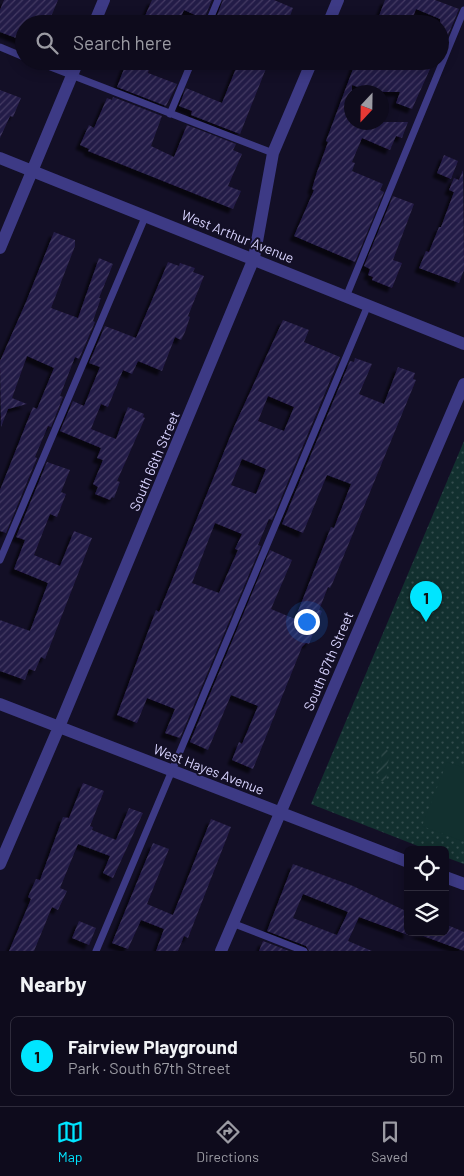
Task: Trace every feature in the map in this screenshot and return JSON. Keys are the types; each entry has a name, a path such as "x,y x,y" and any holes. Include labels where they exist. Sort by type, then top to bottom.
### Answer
{"street":[{"path":"98,15 104,0"},
{"path":"332,15 338,0"},
{"path":"0,248 74,70"},
{"name":"South 66th Street","path":"0,864 60,727 254,258 273,153 308,70"},
{"name":"West Arthur Avenue","path":"0,158 254,258 464,344"},
{"name":"South 67th Street","path":"221,951 464,384"},
{"name":"West Hayes Avenue","path":"0,704 404,860"},
{"path":"449,878 464,884"}],"lane":[{"path":"212,15 218,0"},
{"path":"449,46 464,10"},
{"path":"0,47 15,53"},
{"path":"57,70 273,153"},
{"path":"170,114 188,70"},
{"path":"346,297 439,70"},
{"path":"0,560 146,215"},
{"path":"96,951 368,305"},
{"path":"232,923 304,951"}],"green space":[{"path":"464,441 464,864 449,858 449,846 418,846 311,804"},
{"path":"384,747 391,754 387,765 386,783 380,780 376,772 382,761 381,752"},
{"path":"447,762 464,768 464,835 462,841 422,826"}],"building":[{"path":"4,0 58,0 52,15 15,15 15,38 0,32 0,10"},
{"path":"152,0 212,0 206,15 195,15 184,10 182,15 145,15"},
{"path":"223,0 274,0 293,8 290,15 217,15"},
{"path":"385,0 435,0 459,9 449,33 449,15 430,15 416,9 414,15 379,15"},
{"path":"124,70 149,70 148,73 177,84 166,106 117,87"},
{"path":"235,70 265,70 240,134 191,115 192,111 179,106 186,88 222,103"},
{"path":"353,70 430,70 412,109 396,103 400,92 389,92 389,85 347,85"},
{"path":"0,90 21,98 13,117 10,116 0,138"},
{"path":"344,93 344,130 389,130 389,122 408,122 402,138 396,136 390,150 362,138 352,162 355,163 352,171 383,184 380,190 384,192 355,262 294,236 314,190 312,189 328,142 326,141"},
{"path":"113,97 162,116 151,146 174,157 187,125 236,144 233,150 242,154 228,186 241,191 233,209 88,151 89,149 80,145 89,125 94,128 107,98 112,100"},
{"path":"444,155 458,161 451,179 437,173"},
{"path":"463,170 464,270 459,283 419,268 426,251 429,252 439,227 441,227 454,192 449,190 454,178 459,180"},
{"path":"393,196 414,204 393,260 402,263 392,288 372,280 373,277 368,275 370,269 364,266"},
{"path":"54,232 75,240 75,246 51,308 78,318 99,258 113,264 99,298 101,298 93,321 95,322 79,359 75,357 60,396 63,397 51,427 48,426 35,457 37,458 6,533 0,531 0,490 33,407 37,409 54,368 27,356 12,398 27,404 8,409 1,427 0,361"},
{"path":"168,262 179,266 180,263 195,268 193,272 204,276 188,316 190,317 185,332 181,340 175,337 162,371 138,361 132,374 123,370 108,407 101,404 91,429 116,439 128,407 144,414 143,417 145,418 117,481 120,482 114,498 112,497 110,500 95,494 98,487 93,484 103,460 97,458 101,448 60,431 73,401 84,406 100,367 89,363 105,326 136,338"},
{"path":"283,320 309,330 304,342 340,357 272,520 269,519 258,545 261,546 180,738 165,733 175,709 147,698 137,723 117,715 156,610 159,612 234,427","holes":["268,396 294,407 284,431 258,421","242,459 266,469 256,494 231,485","215,523 242,534 235,549 238,550 219,593 192,583"]},
{"path":"355,358 372,364 359,394 384,404 398,367 415,373 413,379 416,380 333,582 330,588 328,587 319,610 322,611 309,644 306,643 302,647 253,769 232,760 239,742 242,744 258,706 231,695 208,750 190,742 270,550 292,560 271,609 295,619 331,527 334,528 351,484 327,475 303,533 282,524 350,361 354,362"},
{"path":"47,462 70,470 61,492 66,494 57,517 50,514 34,555 60,566 74,531 92,538 45,659 41,657 35,671 29,669 25,680 0,671 0,620 30,631 48,583 14,569 25,540 16,537"},
{"path":"83,783 104,791 90,826 93,827 92,830 116,840 129,808 143,813 113,878 103,873 110,856 78,844 60,888 67,891 58,910 52,907 34,951 9,951 31,899 28,897 36,879 40,880 63,817 69,818"},
{"path":"211,819 231,827 188,938 184,936 178,951 156,951 164,929 141,920 128,949 112,943 153,843 169,849 147,904 173,915"},
{"path":"293,864 353,886 404,910 404,934 359,917 348,941 372,951 309,951 306,946 267,931","holes":["303,894 348,912 337,935 293,918"]},
{"path":"79,921 96,928 89,945 72,938"},
{"path":"449,926 464,932 464,951 423,936 449,936"},
{"path":"263,941 289,951 259,951"}],"place":[{"name":"Fairview Playground","path":"426,622"}]}
